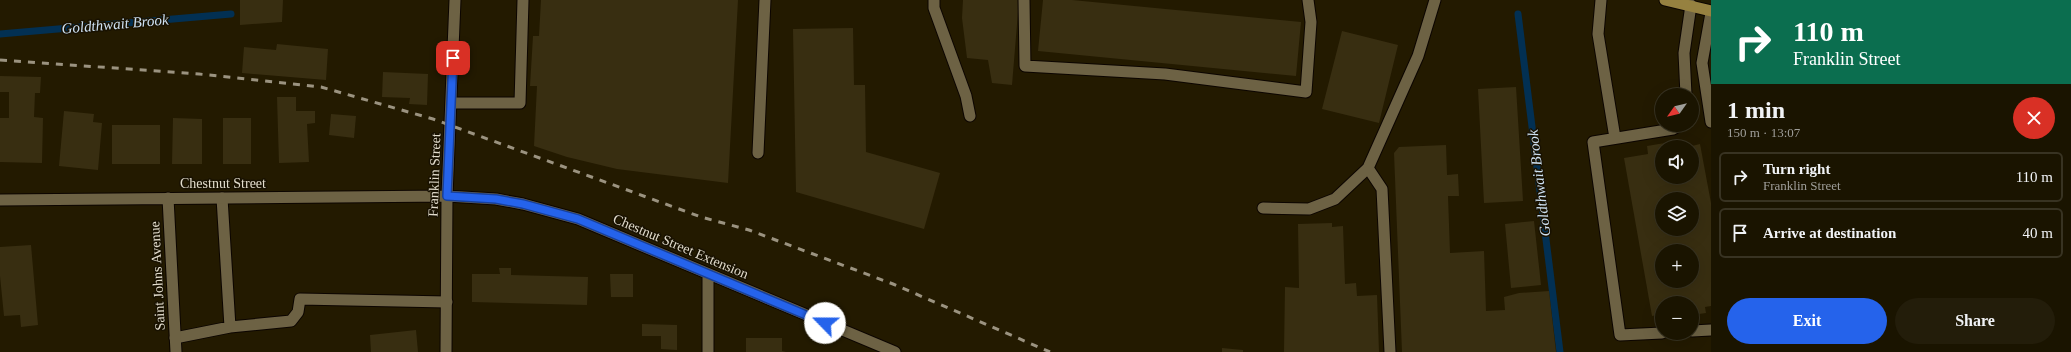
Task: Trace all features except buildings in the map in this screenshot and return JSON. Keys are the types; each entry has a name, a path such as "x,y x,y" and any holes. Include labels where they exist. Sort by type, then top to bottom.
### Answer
{"main road":[{"path":"1665,0 1691,5 1711,12"}],"street":[{"name":"Franklin Street","path":"446,352 447,196 452,103 455,0"},
{"path":"452,103 520,103 523,0"},
{"path":"758,153 765,0"},
{"path":"934,0 934,8 966,96 970,116"},
{"path":"1024,0 1025,66 1165,74 1306,92 1311,22 1308,0"},
{"path":"1263,208 1309,209 1316,207 1335,199 1368,168 1418,56 1435,0"},
{"path":"1601,0 1598,34 1615,138"},
{"path":"1686,88 1684,53 1691,5"},
{"path":"1711,12 1702,63 1711,122"},
{"path":"1655,132 1593,142 1620,335 1655,333"},
{"path":"1368,168 1382,189 1390,352"},
{"name":"Chestnut Street","path":"0,200 447,196"},
{"name":"Chestnut Street Extension","path":"447,196 496,199 523,204 578,219 895,352"},
{"name":"Saint Johns Avenue","path":"168,198 176,352"},
{"path":"222,198 230,327"},
{"path":"708,274 708,352"},
{"path":"175,338 230,327 291,321 298,312 300,299 447,302"},
{"path":"1699,331 1711,330"}],"waterway":[{"name":"Goldthwait Brook","path":"0,34 231,14"},
{"name":"Goldthwait Brook","path":"1518,14 1560,352"}],"railway":[{"path":"0,60 199,74 321,87 433,119 701,217 749,230 893,284 1050,352"}],"route":[{"path":"453,58 447,196 496,199 523,204 547,212 578,219 825,323"}]}
